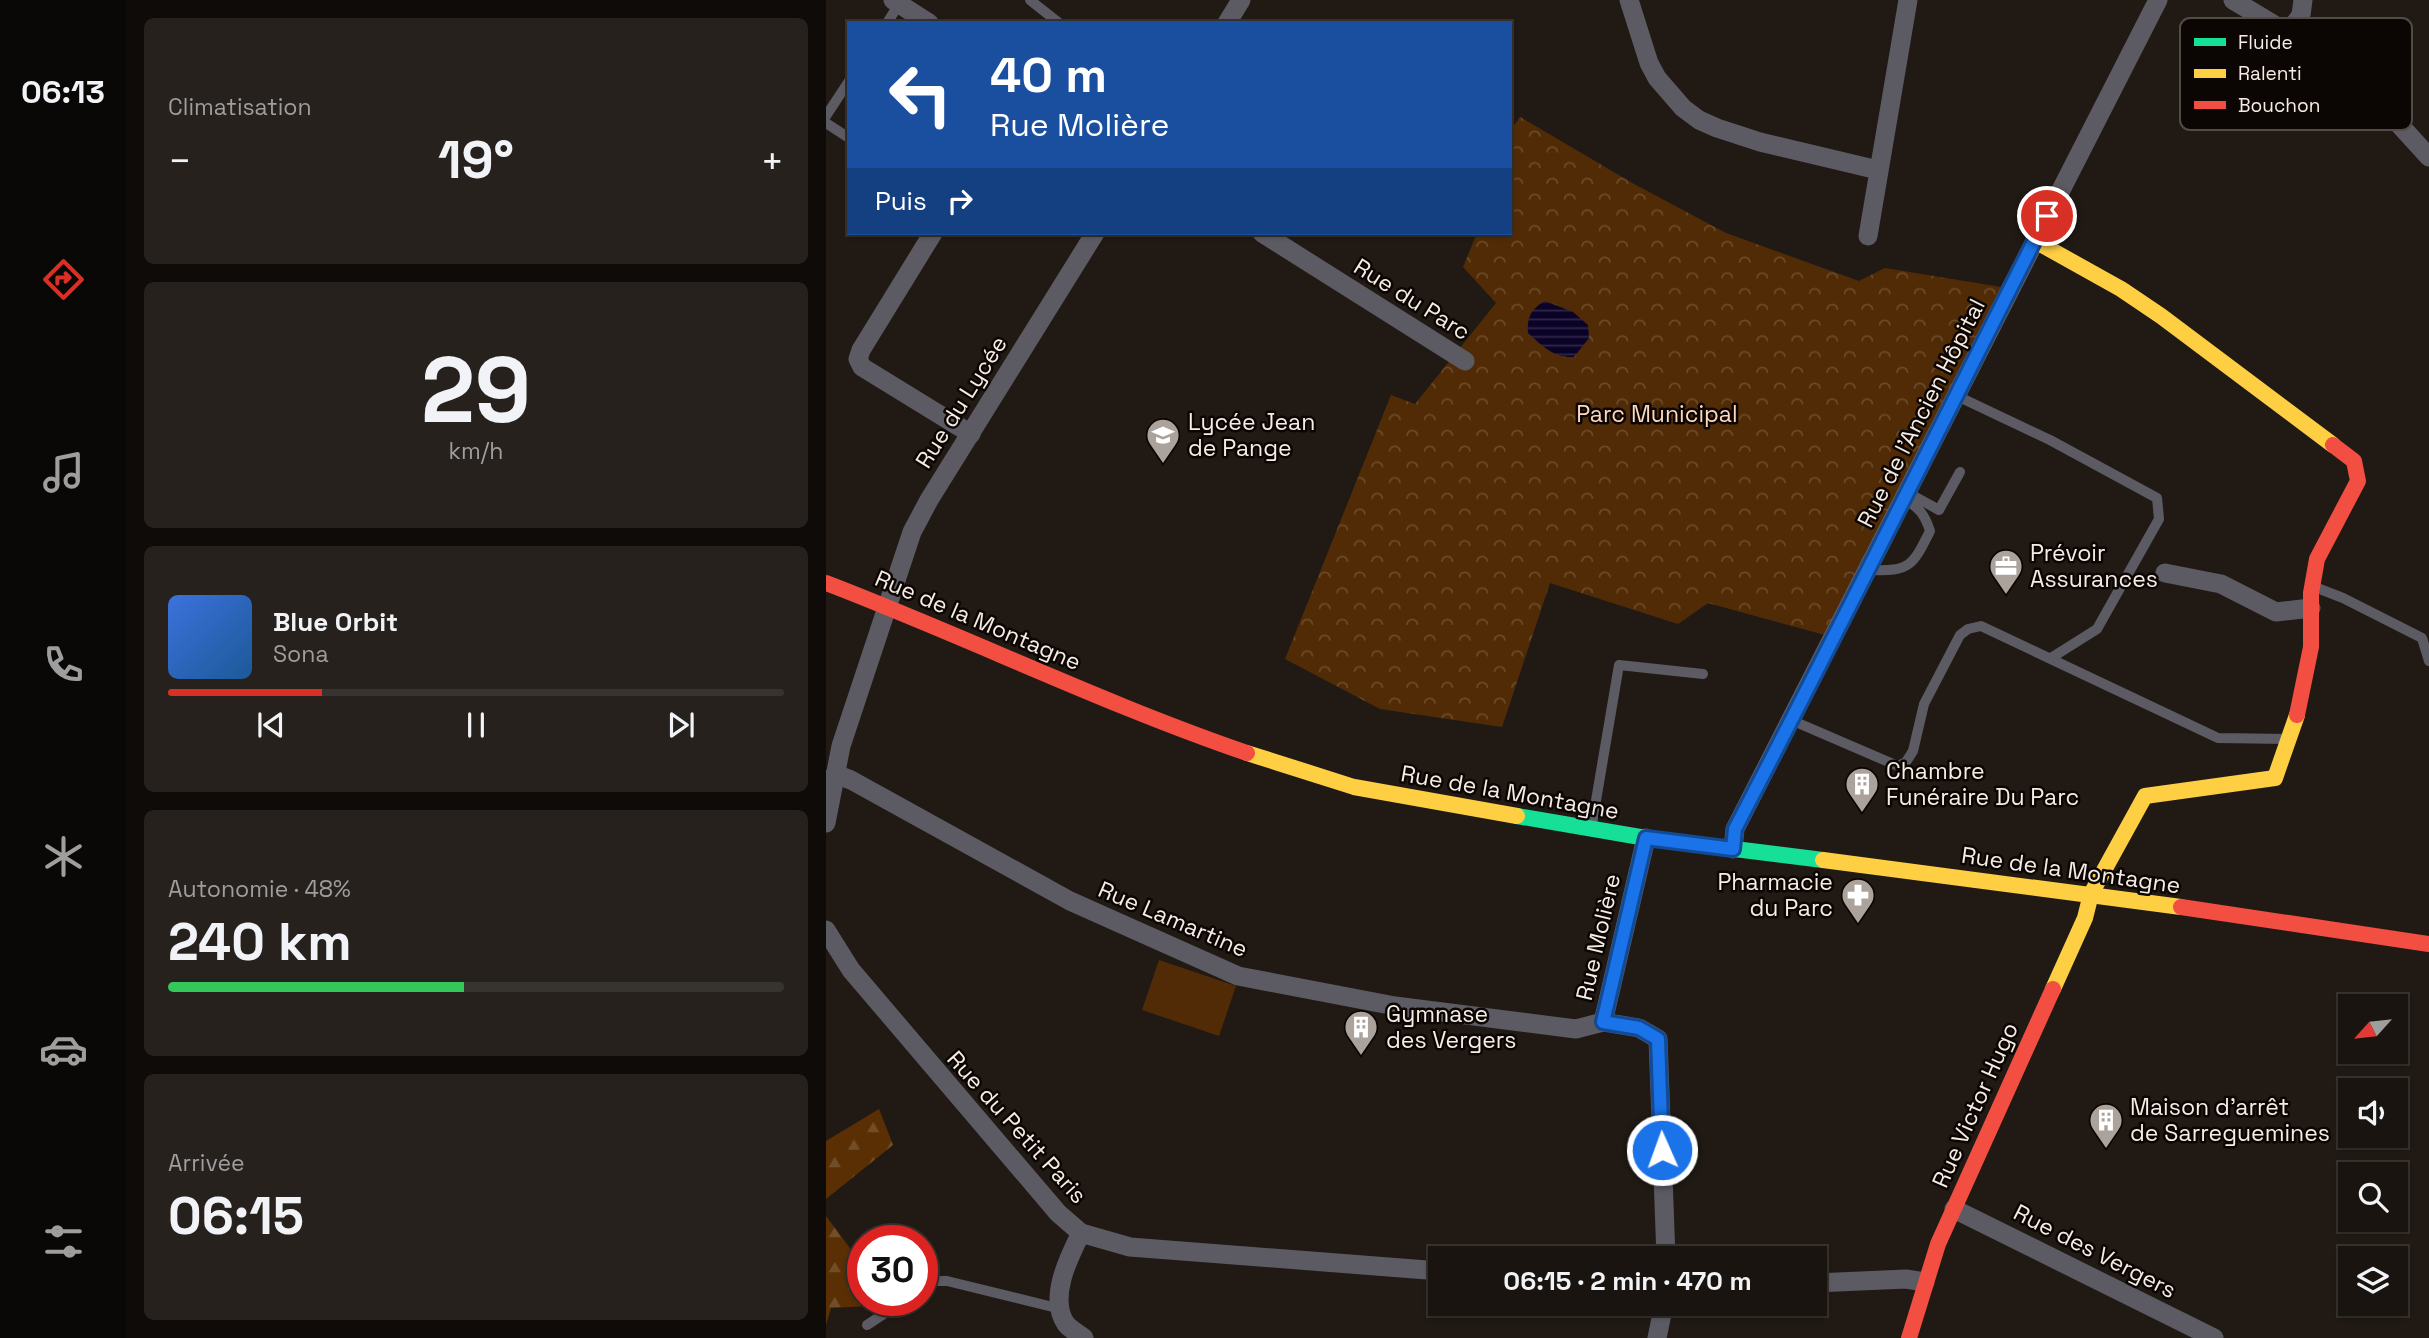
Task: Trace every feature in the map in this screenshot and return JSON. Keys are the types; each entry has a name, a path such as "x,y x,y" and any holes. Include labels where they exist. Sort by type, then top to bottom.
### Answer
{"main road":[{"path":"2035,241 2122,289 2354,461 2358,481 2317,559 2312,585 2311,647 2299,710 2288,739"},
{"name":"Rue de la Montagne","path":"826,583 888,606 1158,720 1309,775 1383,793 1646,838 2091,894 2429,944"},
{"name":"Rue Victor Hugo","path":"1909,1338 1938,1244 2085,918 2091,894 2145,796 2275,778 2288,739"}],"street":[{"path":"1228,21 1241,0"},
{"path":"1629,0 1649,62 1657,78 1683,108 1699,120 1760,142 1878,170"},
{"path":"1868,236 1908,0"},
{"name":"Rue de l'Ancien Hôpital","path":"1733,849 1735,829 1870,570 1955,395 2158,0"},
{"path":"2233,0 2263,18"},
{"path":"2299,18 2303,0"},
{"path":"896,2 926,21"},
{"path":"2404,130 2429,157"},
{"path":"932,235 860,350 858,359 862,366 971,434"},
{"name":"Rue du Lycée","path":"888,606 912,532 929,500 1094,235"},
{"name":"Rue du Parc","path":"1265,235 1465,361"},
{"path":"2165,573 2221,584 2276,612 2311,608"},
{"path":"826,823 841,746 888,606"},
{"name":"Rue Lamartine","path":"835,774 851,780 1070,901 1238,976 1408,1008 1576,1029 1603,1022"},
{"name":"Rue Molière","path":"1646,838 1603,1022 1639,1028 1658,1039 1666,1246"},
{"name":"Rue du Petit Paris","path":"826,930 851,970 929,1064 1058,1213 1081,1233 1130,1247 1428,1270"},
{"name":"Rue des Vergers","path":"1954,1209 2214,1338"},
{"path":"1081,1233 1066,1264 1059,1301 1066,1324 1084,1338"},
{"path":"1827,1282 1906,1279 1925,1282"},
{"path":"1657,1338 1662,1316"}],"lane":[{"path":"1030,0 1056,21"},
{"path":"888,21 896,2"},
{"path":"826,116 847,84"},
{"path":"826,123 847,137"},
{"path":"1955,395 2050,440 2157,498 2160,519 2097,629 2051,658"},
{"path":"1906,496 1939,510 1960,472"},
{"path":"1870,570 1901,569 1916,559 1930,531 1925,516 1906,496"},
{"path":"2312,585 2422,638 2429,661"},
{"path":"1791,720 1898,766 1906,762 1913,751 1924,704 1960,635 1968,629 1981,626 2218,738 2288,739"},
{"path":"1591,828 1619,665 1703,674"},
{"path":"938,1281 947,1280 1061,1309"},
{"path":"867,1325 881,1316"}],"green space":[{"name":"Parc Municipal","path":"1520,117 1634,184 1726,233 1859,281 1885,268 2001,287 1825,635 1708,603 1678,624 1550,583 1502,727 1380,709 1285,659 1391,395 1415,404 1496,303 1463,267 1476,235 1512,235 1512,128"},
{"path":"1159,960 1236,986 1219,1036 1142,1010"},
{"path":"879,1109 893,1145 826,1199 826,1141"},
{"path":"826,1216 847,1244 847,1307 831,1308 826,1325"}],"shaded area":[{"path":"1545,301 1573,312 1588,325 1589,338 1574,357 1554,353 1528,333 1531,314"}],"traffic: fast":[{"path":"1517,816 1646,838 1823,860"}],"traffic: slow":[{"path":"2035,241 2121,289 2161,316 2333,445"},
{"path":"2053,989 2085,918 2091,894 2145,796 2275,778 2297,715"},
{"path":"1247,753 1354,787 1517,816"},
{"path":"1823,860 2181,907"}],"traffic: jam":[{"path":"2297,715 2311,647 2311,593 2317,559 2358,481 2354,461 2333,445"},
{"path":"826,583 1088,692 1247,753"},
{"path":"2181,907 2429,944"},
{"path":"1909,1338 1938,1244 2053,989"}],"place":[{"name":"Lycée Jean de Pange","path":"1163,465"},
{"name":"Prévoir Assurances","path":"2006,596"},
{"name":"Chambre Funéraire Du Parc","path":"1862,814"},
{"name":"Pharmacie du Parc","path":"1858,925"},
{"name":"Gymnase des Vergers","path":"1361,1057"},
{"name":"Maison d'arrêt de Sarreguemines","path":"2106,1150"}],"route":[{"path":"1662,1150 1658,1039 1639,1028 1603,1022 1646,838 1733,849 1735,829 1870,570 1955,395 2047,216"}]}
